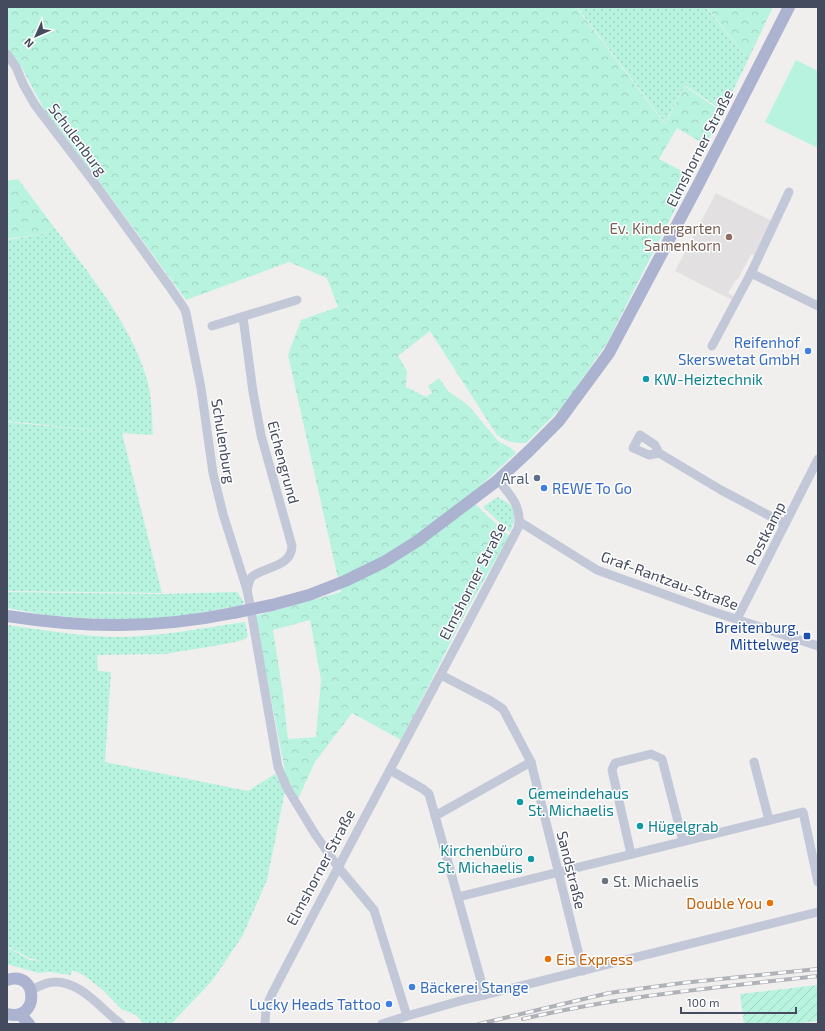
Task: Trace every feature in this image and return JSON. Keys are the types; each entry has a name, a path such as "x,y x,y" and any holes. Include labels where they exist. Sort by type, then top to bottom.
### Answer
{"main road":[{"name":"Elmshorner Straße","path":"498,480 559,421 609,353 694,194 789,7"},
{"path":"7,616 76,625 124,626 168,623 233,613 272,605 309,595 345,581 384,562 416,542 498,480"},
{"path":"7,980 14,978 21,980 31,990 32,998 30,1005 20,1014 7,1014"},
{"path":"20,1014 29,1024"}],"street":[{"name":"Schulenburg","path":"7,54 16,67 22,84 35,106 93,181 184,308 193,342 216,485 247,590 278,767 296,805 338,867 374,910 407,1016"},
{"path":"712,346 751,273 790,192"},
{"path":"751,273 818,306"},
{"path":"212,326 297,300"},
{"name":"Eichengrund","path":"243,317 253,392 261,435 292,546 287,560 253,576 247,590"},
{"path":"659,453 721,490 785,524"},
{"name":"Postkamp","path":"737,619 818,459"},
{"name":"Elmshorner Straße","path":"265,1024 266,1007 269,1000 518,528 520,522 517,504 498,480"},
{"name":"Graf-Rantzau-Straße","path":"520,522 597,570 818,646"},
{"name":"Sandstraße","path":"441,675 492,701 503,709 531,762 583,971"},
{"path":"631,854 612,770 616,763 651,754 662,759 683,841"},
{"path":"435,816 531,762"},
{"path":"754,762 769,820"},
{"path":"390,770 427,792 485,995"},
{"path":"458,897 802,812 818,882"},
{"path":"382,1024 485,995 818,912"},
{"path":"31,990 46,983 54,982 73,986 85,994 120,1024"}],"shaded area":[{"name":"Ev. Kindergarten Samenkorn","path":"716,193 772,221 755,256 751,254 738,279 735,281 728,293 734,297 732,300 675,271"}],"green space":[{"path":"7,7 576,7 665,124 685,86 722,112 706,145 677,128 659,159 692,176 607,343 564,405 526,443 510,442 497,435 430,331 398,356 407,371 406,387 426,397 432,393 428,386 439,378 448,391 469,406 498,441 511,448 516,453 468,497 509,536 467,610 401,740 352,713 315,762 298,799 286,776 255,616 341,592 288,355 301,320 338,307 327,278 289,262 186,300 99,181 47,115 21,66 7,65","holes":["310,620 321,680 316,737 288,739 273,630"]},
{"path":"577,7 706,7 748,60 723,111 685,85 665,123"},
{"path":"707,7 773,7 748,60"},
{"path":"796,60 818,71 818,148 765,122"},
{"path":"18,179 54,227 46,233 7,239 7,181"},
{"path":"54,227 95,282 121,321 132,341 148,383 153,435 122,433 162,593 7,591 7,422 111,432 7,421 7,240 46,233"},
{"path":"497,497 508,503 514,511 513,526 510,532 483,507"},
{"path":"7,592 162,594 237,592 244,602 242,605 173,618 129,620 50,616 7,608"},
{"path":"245,622 248,636 243,640 231,643 165,654 97,655 98,671 111,672 105,762 248,791 275,774 285,791 267,880 243,935 212,981 171,1024 144,1024 136,1015 121,1009 104,991 85,976 73,970 70,975 50,972 38,973 7,964 7,947 30,960 41,961 29,958 7,946 7,625 78,635 122,637 168,633"},
{"path":"818,985 818,1021 789,1024 744,1024 740,994"}],"railway":[{"path":"479,1024 609,993 682,983 818,969"},
{"path":"523,1019 633,998 818,976"}],"place":[{"name":"Ev. Kindergarten Samenkorn","path":"729,237"},
{"name":"Reifenhof Skerswetat GmbH","path":"808,351"},
{"name":"KW-Heiztechnik","path":"646,379"},
{"name":"Aral","path":"537,478"},
{"name":"REWE To Go","path":"544,488"},
{"name":"Breitenburg, Mittelweg","path":"807,636"},
{"name":"Gemeindehaus St. Michaelis","path":"520,802"},
{"name":"Hügelgrab","path":"640,826"},
{"name":"Kirchenbüro St. Michaelis","path":"531,859"},
{"name":"St. Michaelis","path":"605,881"},
{"name":"Double You","path":"770,903"},
{"name":"Eis Express","path":"548,959"},
{"name":"Bäckerei Stange","path":"412,987"},
{"name":"Lucky Heads Tattoo","path":"389,1004"}]}
